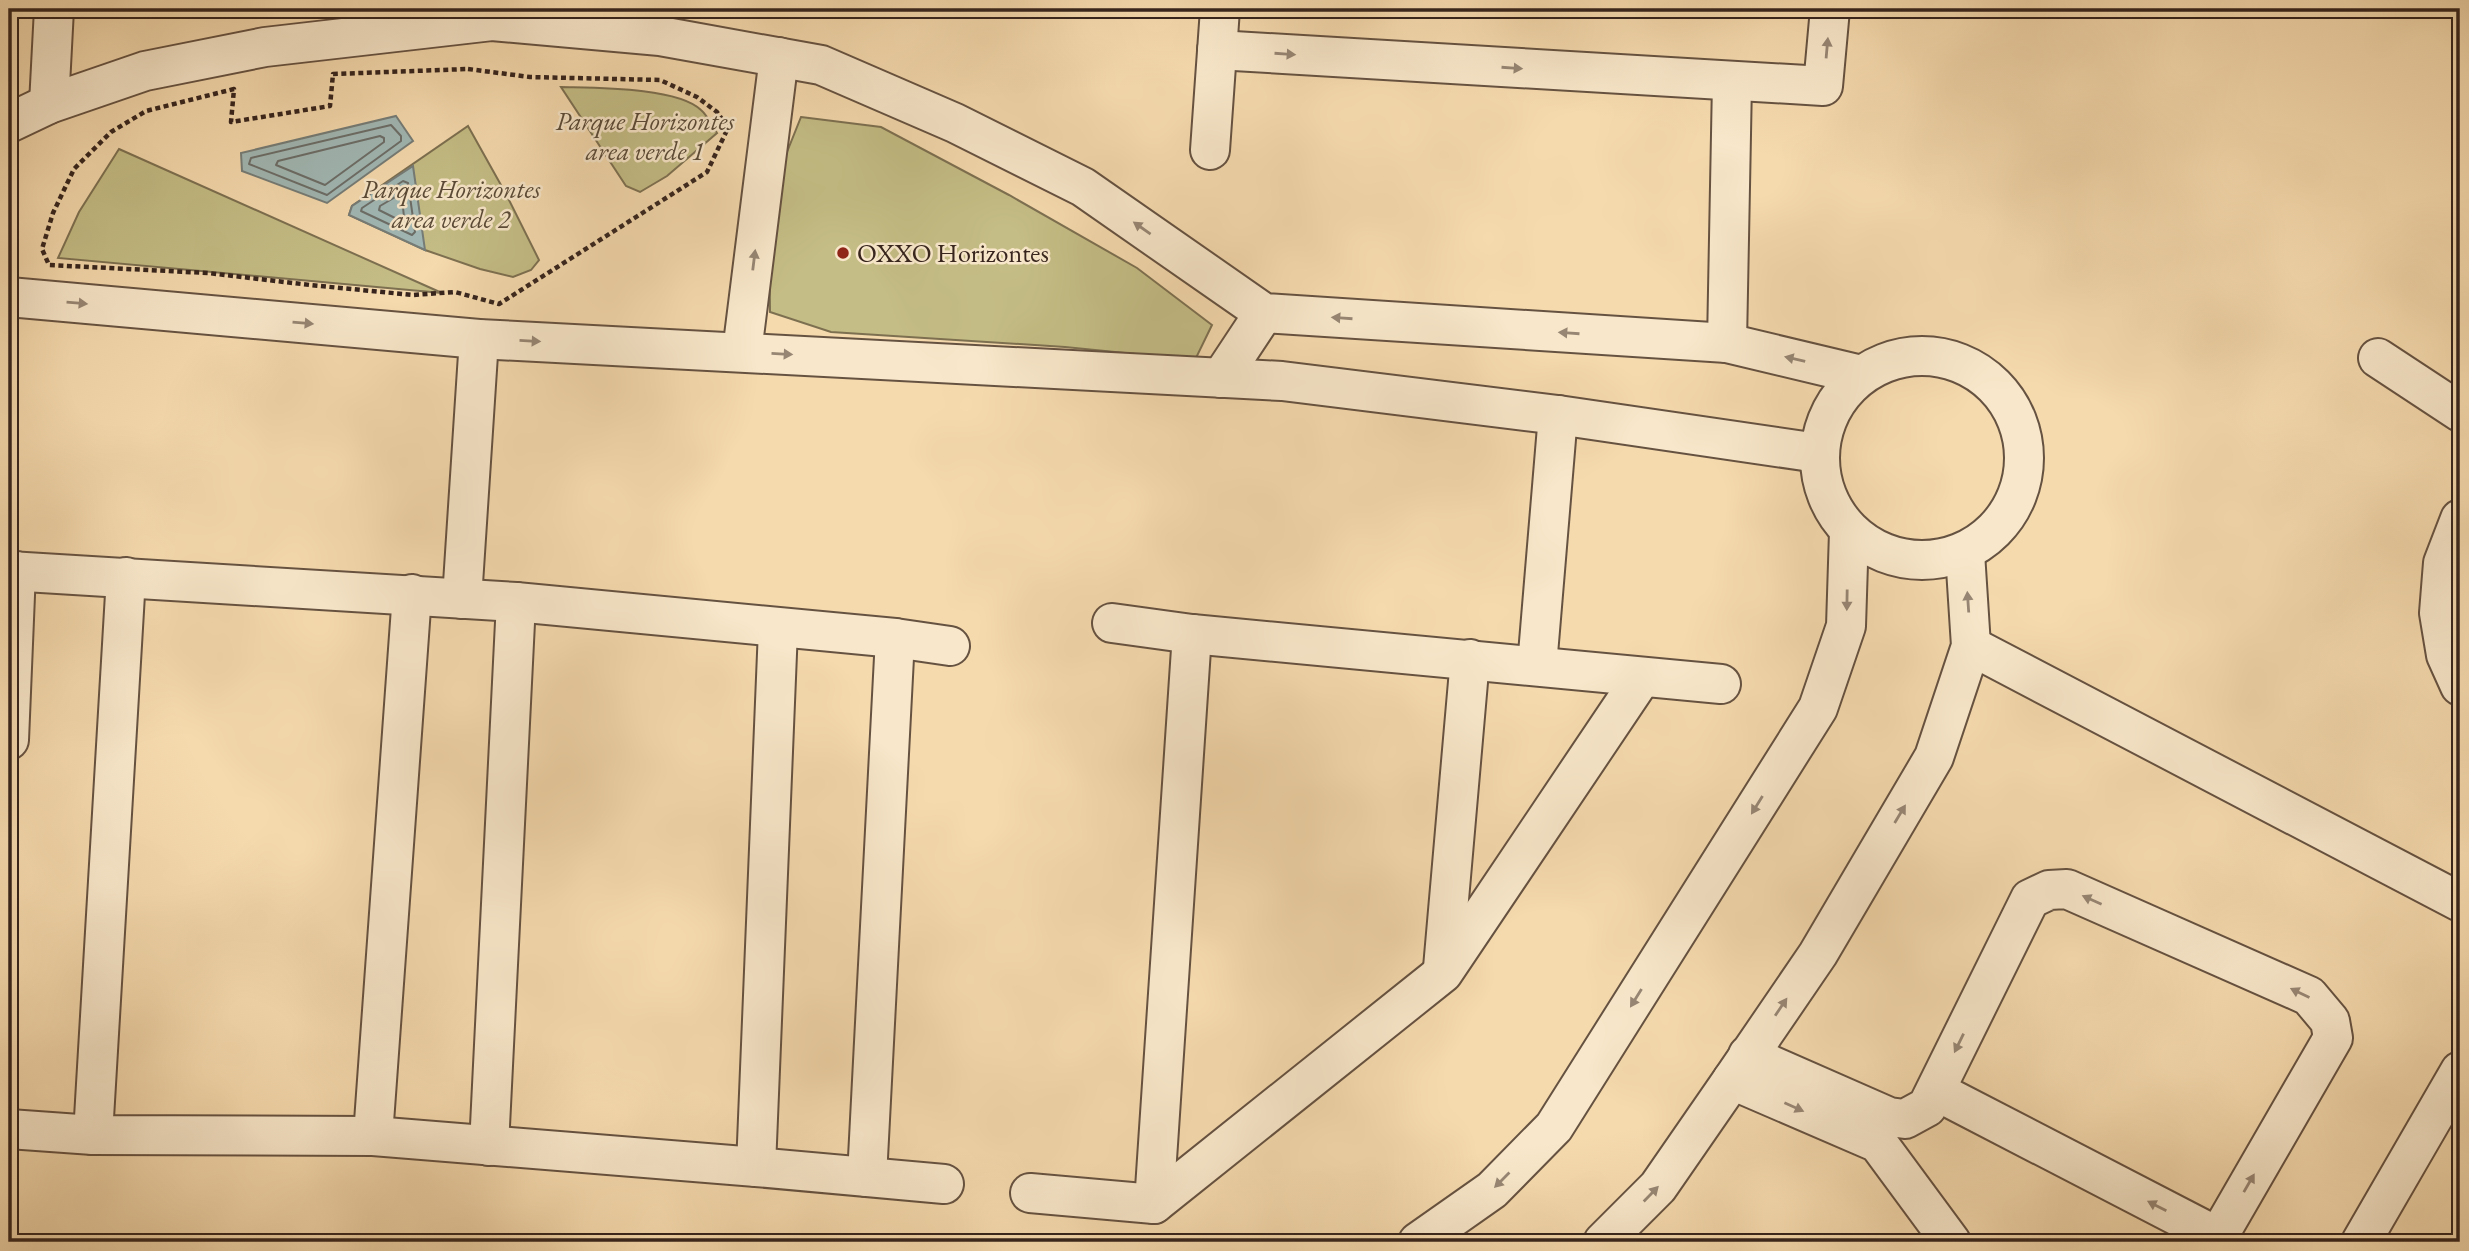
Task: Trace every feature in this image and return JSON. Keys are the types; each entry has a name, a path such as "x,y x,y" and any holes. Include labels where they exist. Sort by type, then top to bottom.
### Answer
{"street":[{"path":"50,104 54,9"},
{"path":"1210,150 1220,9"},
{"path":"1217,50 1823,86 1830,9"},
{"path":"9,123 50,104 145,71 265,47 492,21 631,21 660,36 821,65 955,123 1083,187 1264,313 1727,343 1861,375"},
{"path":"742,352 779,57"},
{"path":"1727,343 1732,82"},
{"path":"9,297 479,338 1282,381 1558,415 1818,453"},
{"path":"1221,378 1264,313"},
{"path":"462,598 479,338"},
{"path":"1915,355 1971,367 2013,405 2027,461 2009,516 1965,553 1903,561 1849,532 1825,496 1818,453 1825,423 1839,396 1861,375 1915,355"},
{"path":"2378,358 2460,412"},
{"path":"1537,666 1558,415"},
{"path":"2460,519 2443,563 2439,614 2445,655 2460,685"},
{"path":"1418,1242 1492,1190 1554,1127 1818,708 1846,626 1849,532"},
{"path":"1603,1242 1658,1187 1818,954 1934,757 1971,646 1965,553"},
{"path":"9,740 12,571 516,602 778,629 895,638 950,646"},
{"path":"93,1135 126,578"},
{"path":"373,1136 412,594"},
{"path":"489,1146 516,602"},
{"path":"1112,623 1192,634 1721,684"},
{"path":"757,1167 778,629"},
{"path":"1154,1204 1192,634"},
{"path":"867,1177 895,638"},
{"path":"1971,646 2460,902"},
{"path":"1443,973 1470,659"},
{"path":"1030,1193 1154,1204 1443,973 1642,677"},
{"path":"1883,1130 1927,1107 2030,899 2049,890 2067,889 2309,996 2330,1021 2333,1038 2216,1240 1936,1091"},
{"path":"1740,1068 1883,1130 1951,1242"},
{"path":"2361,1242 2460,1071"},
{"path":"9,1129 93,1135 373,1136 944,1184"}],"path":[{"path":"468,69 530,77 660,80 697,97 717,112 728,128 707,172 499,304 455,292 413,295 208,273 49,265 42,248 53,213 74,169 111,132 146,111 234,89 232,122 330,106 333,74 468,69"}],"green space":[{"name":"Parque Horizontes area verde 1","path":"561,87 634,90 674,97 701,110 717,133 667,176 640,192 626,186"},
{"path":"801,117 881,127 1009,195 1137,268 1212,325 1195,360 1065,347 831,332 770,312 769,197"},
{"name":"Parque Horizontes area verde 2","path":"468,126 539,260 531,270 513,277 425,250 349,215 352,206"},
{"path":"119,149 442,293 58,258 79,212"}],"water":[{"path":"396,116 413,141 327,203 242,171 241,153"},
{"path":"413,166 425,250 349,215 352,206"}],"place":[{"name":"OXXO Horizontes","path":"843,253"}]}
